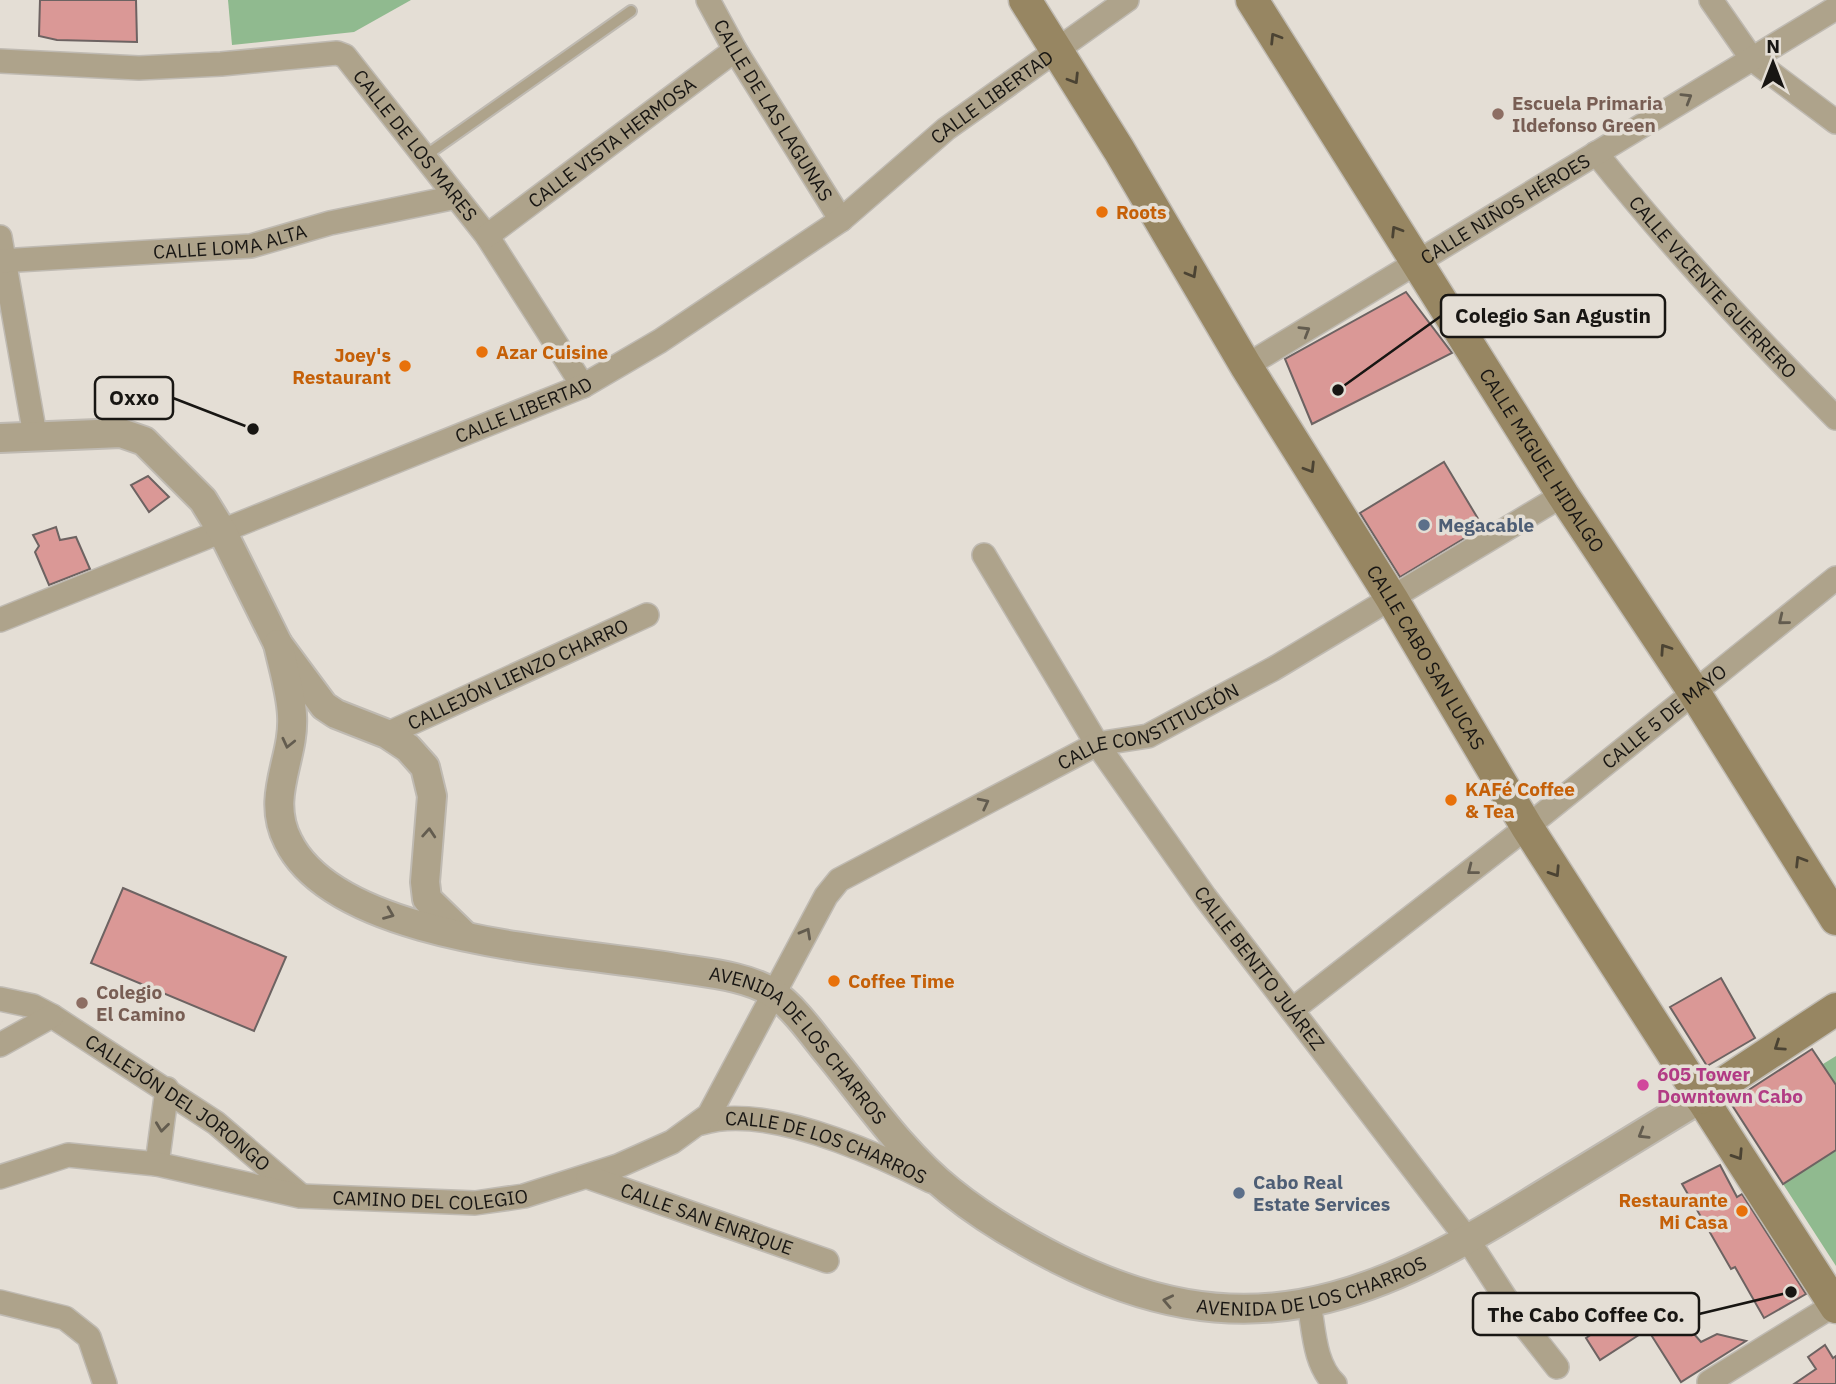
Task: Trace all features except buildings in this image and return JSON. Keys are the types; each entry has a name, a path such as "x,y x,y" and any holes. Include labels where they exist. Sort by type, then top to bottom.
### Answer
{"main road":[{"name":"CALLE CABO SAN LUCAS","path":"1026,0 1246,366 1392,599 1527,827 1835,1306"},
{"name":"CALLE MIGUEL HIDALGO","path":"1252,0 1563,495 1694,692 1836,919"},
{"path":"1701,1098 1836,1009"}],"street":[{"name":"CALLE DE LAS LAGUNAS","path":"708,0 735,50 841,220"},
{"name":"CALLE LIBERTAD","path":"0,620 583,386 660,341 841,220 946,130 1127,0"},
{"path":"1711,0 1752,59 1836,122"},
{"name":"CALLE NIÑOS HÉROES","path":"1246,366 1836,8"},
{"name":"CALLE VISTA HERMOSA","path":"487,236 735,50"},
{"name":"CALLE DE LOS MARES","path":"0,61 139,68 221,64 337,53 345,56 487,236 583,386"},
{"name":"CALLE VICENTE GUERRERO","path":"1596,153 1667,242 1757,340 1836,418"},
{"name":"CALLE LOMA ALTA","path":"3,261 251,246 330,223 456,197"},
{"path":"0,237 36,435"},
{"name":"AVENIDA DE LOS CHARROS","path":"0,438 121,433 144,441 203,500 222,530 278,644 324,706 336,714 387,734"},
{"name":"CALLE CONSTITUCIÓN","path":"773,993 826,896 839,880 1097,744 1148,736 1273,669 1563,495"},
{"name":"CALLE BENITO JUÁREZ","path":"984,555 1097,744 1205,897 1468,1240 1519,1319 1557,1367"},
{"name":"CALLE 5 DE MAYO","path":"1292,1010 1527,827 1836,578"},
{"name":"CALLEJÓN LIENZO CHARRO","path":"387,734 647,615"},
{"name":"AVENIDA DE LOS CHARROS","path":"278,644 292,714 280,780 279,810 288,841 315,875 358,902 416,925 513,947 713,974 773,993 806,1025 917,1161 947,1189 1048,1253 1084,1271 1151,1296 1227,1310 1261,1310 1309,1303 1387,1280 1468,1240 1701,1098"},
{"path":"387,734 408,748 425,766 432,796 425,882 427,899 464,934"},
{"name":"CAMINO DEL COLEGIO","path":"0,1177 68,1155 157,1164 300,1196 475,1203 524,1196 588,1177 653,1151 701,1123 715,1106 773,993"},
{"name":"CALLEJÓN DEL JORONGO","path":"0,999 33,1006 52,1016 167,1089 216,1123 300,1196"},
{"path":"0,1045 52,1016"},
{"path":"157,1164 167,1089"},
{"name":"CALLE DE LOS CHARROS","path":"701,1123 740,1117 778,1122 896,1163 947,1189"},
{"name":"CALLE SAN ENRIQUE","path":"588,1177 827,1261"},
{"path":"0,1301 65,1318 89,1337 105,1384"},
{"path":"1309,1303 1321,1364 1335,1384"},
{"path":"1709,1382 1835,1306"}],"lane":[{"path":"425,156 631,11"}],"green space":[{"path":"228,0 411,0 354,32 232,45"},
{"path":"1812,1049 1823,1064 1836,1056 1836,1266 1730,1102"}],"place":[{"name":"Escuela Primaria Ildefonso Green","path":"1498,114"},
{"name":"Roots","path":"1102,212"},
{"name":"Azar Cuisine","path":"482,352"},
{"name":"Joey's Restaurant","path":"405,366"},
{"name":"Colegio San Agustin","path":"1338,390"},
{"name":"Oxxo","path":"253,429"},
{"name":"Megacable","path":"1424,525"},
{"name":"KAFé Coffee & Tea","path":"1451,800"},
{"name":"Coffee Time","path":"834,981"},
{"name":"Colegio El Camino","path":"82,1003"},
{"name":"605 Tower Downtown Cabo","path":"1643,1085"},
{"name":"Cabo Real Estate Services","path":"1239,1193"},
{"name":"Restaurante Mi Casa","path":"1742,1211"},
{"name":"The Cabo Coffee Co.","path":"1791,1292"}]}
